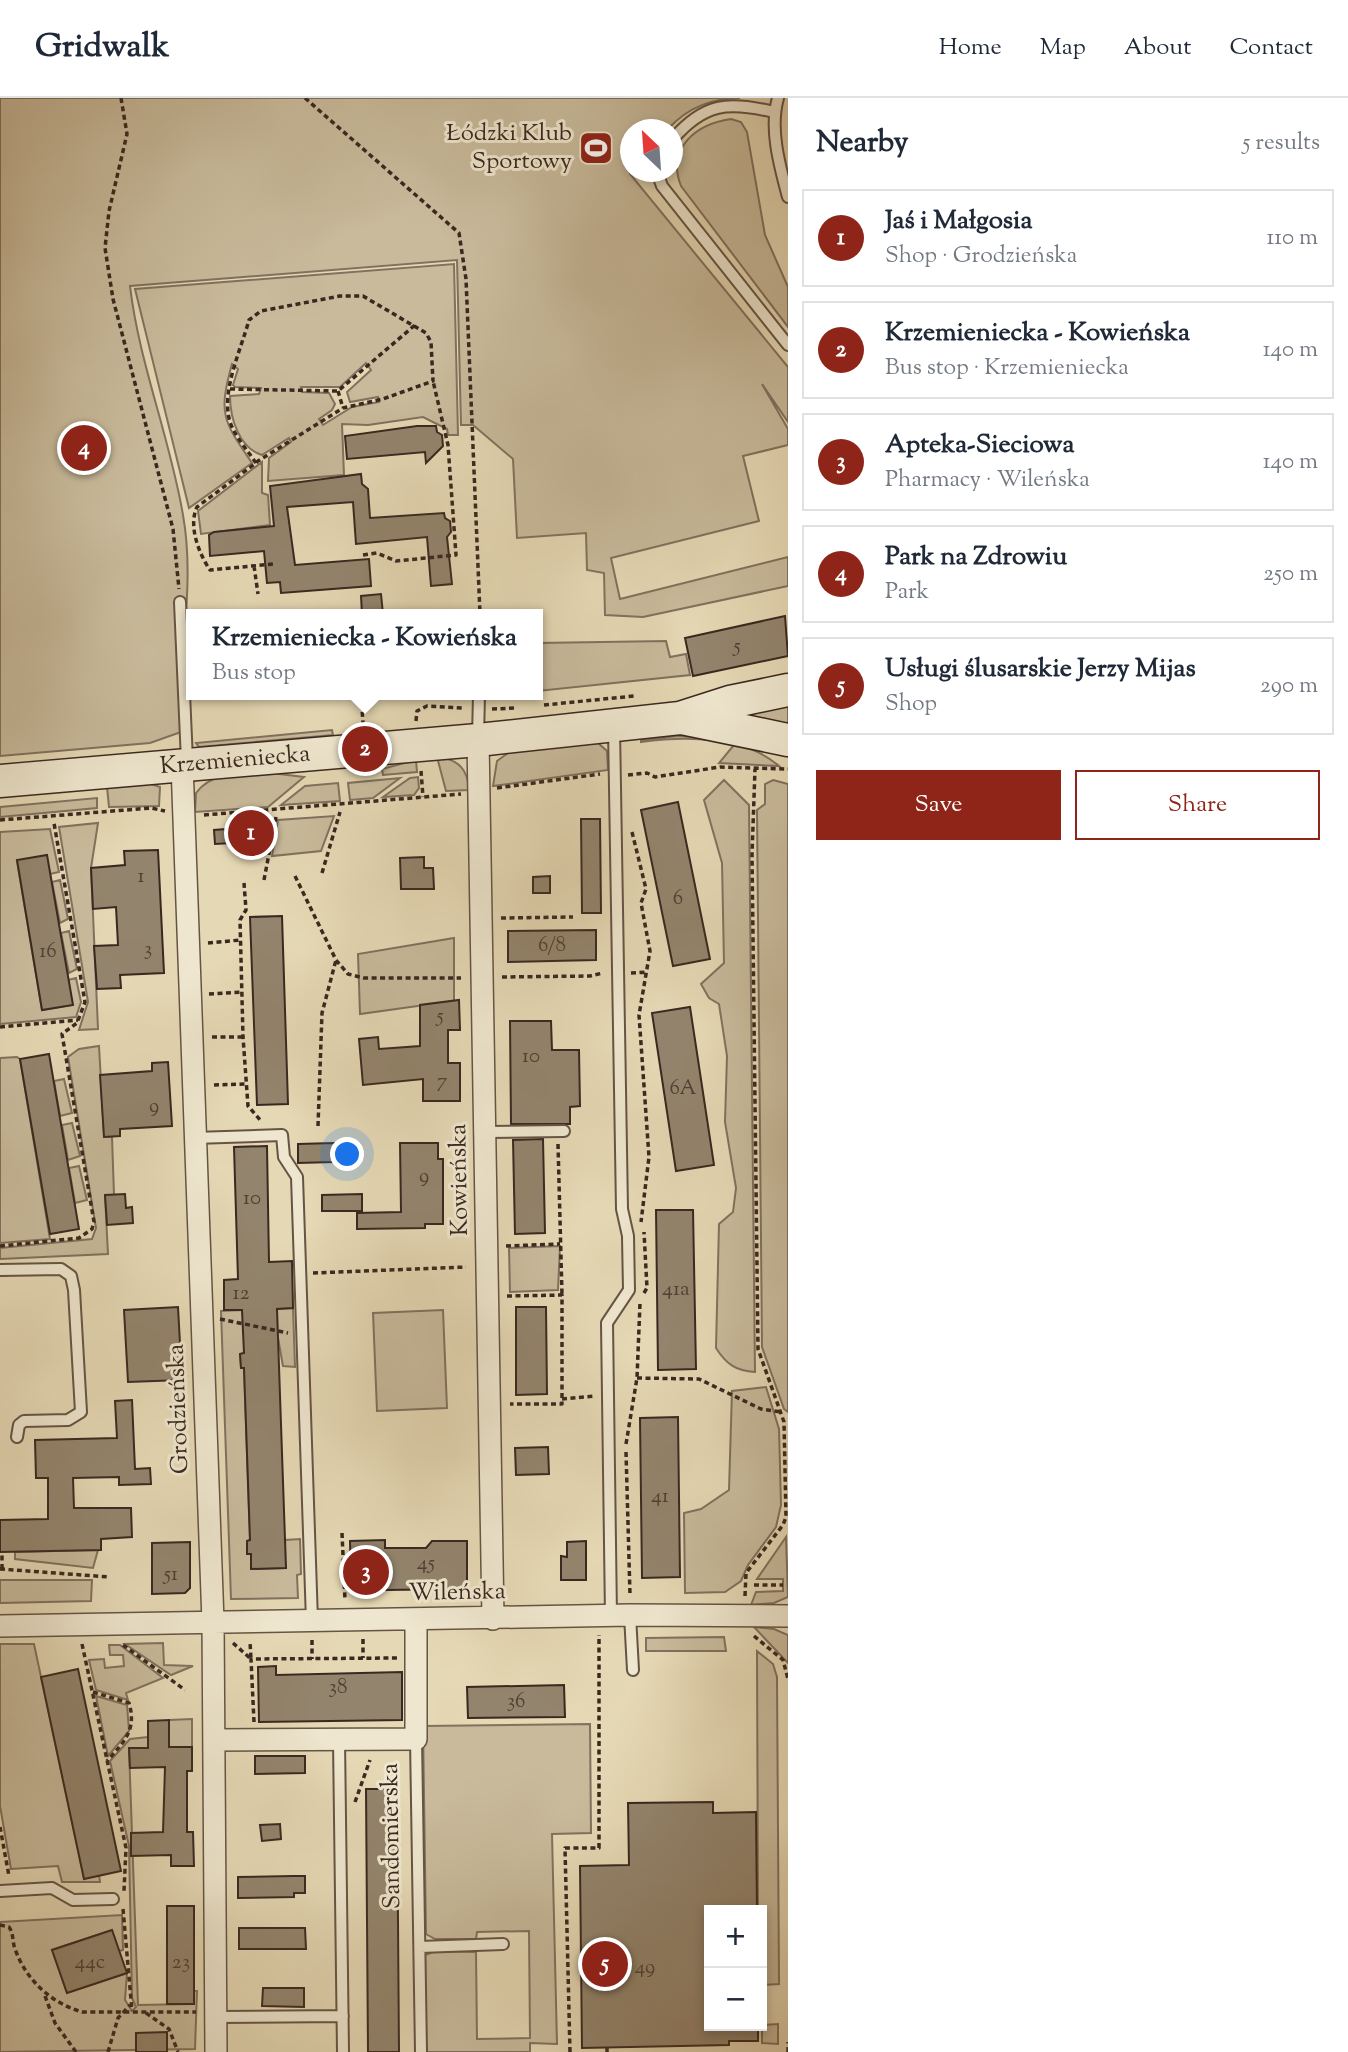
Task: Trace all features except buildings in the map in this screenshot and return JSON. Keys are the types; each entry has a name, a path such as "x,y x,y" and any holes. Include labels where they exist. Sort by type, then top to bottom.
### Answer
{"main road":[{"name":"Krzemieniecka","path":"0,781 478,740 680,718 730,702 788,690"},
{"name":"Krzemieniecka","path":"680,718 775,738"},
{"path":"775,738 788,758"}],"street":[{"name":"Kowieńska","path":"478,740 481,791 493,1619"},
{"name":"Grodzieńska","path":"184,764 194,1138 213,1622 216,2052"},
{"name":"Wileńska","path":"0,1626 213,1622 312,1630 416,1620 613,1621 788,1616"},
{"name":"Sandomierska","path":"416,1620 416,1739"},
{"path":"214,1740 416,1739"}],"lane":[{"path":"778,98 774,112 788,197"},
{"path":"683,129 698,114 710,109 747,107 774,112"},
{"path":"661,182 788,345"},
{"path":"180,601 184,764"},
{"path":"478,740 479,700"},
{"path":"614,725 622,1209 628,1233 629,1290 607,1323 607,1395 613,1621 634,1670"},
{"path":"486,1132 564,1132"},
{"path":"194,1138 282,1135 284,1157 297,1179 312,1630"},
{"path":"0,1270 61,1269 71,1276 74,1290 81,1412 68,1420 24,1421 19,1425 18,1437"},
{"name":"Sandomierska","path":"416,1739 421,2052"},
{"path":"339,1740 343,2052"},
{"path":"6,1890 52,1888 72,1900 113,1899"},
{"path":"420,1947 503,1944"},
{"path":"216,2015 343,2016"}],"path":[{"path":"121,98 127,134 109,211 104,248 113,299 173,529 180,601"},
{"path":"305,98 459,233 466,279 480,609"},
{"path":"256,463 231,425 228,412 230,389 249,320 261,310 340,296 363,296 426,333 431,342 433,381 448,445 456,555 396,561 377,553 363,555"},
{"path":"230,389 338,391 415,325"},
{"path":"273,564 210,570 199,555 194,521 197,507 256,463 343,408 383,399 433,381"},
{"path":"338,391 343,408"},
{"path":"254,566 258,594"},
{"path":"361,700 363,723"},
{"path":"417,729 416,714 424,707 478,709"},
{"path":"420,765 423,797"},
{"path":"0,820 151,808 184,815 423,797 609,772 646,773 655,777 720,767 788,769"},
{"path":"745,1606 744,1578 786,1517 781,1412 758,1349 752,855 755,769"},
{"path":"322,873 340,812"},
{"path":"264,880 276,817"},
{"path":"0,1246 79,1238 92,1229 94,1222 62,1034 78,1020 85,1002 54,823"},
{"path":"295,876 336,960 348,974 364,978 465,978"},
{"path":"244,883 246,910 240,920 240,940 248,1105 273,1135"},
{"path":"501,918 573,917"},
{"path":"208,943 240,940"},
{"path":"318,1126 322,1013 336,960"},
{"path":"501,977 647,972"},
{"path":"209,994 242,992"},
{"path":"0,1027 78,1020"},
{"path":"210,1038 243,1037"},
{"path":"212,1086 247,1084"},
{"path":"508,1405 562,1404 558,1144 551,1138"},
{"path":"506,1246 561,1244"},
{"path":"300,1274 468,1267"},
{"path":"506,1296 562,1295"},
{"path":"218,1319 302,1338"},
{"path":"636,1378 699,1379 761,1409 781,1412"},
{"path":"562,1399 607,1395"},
{"path":"342,1532 345,1602"},
{"path":"2,1552 1,1569 109,1577"},
{"path":"754,1585 783,1585"},
{"path":"570,2052 565,1848 599,1848 613,1621"},
{"path":"81,1625 80,1640 126,1848 123,1898 132,2011"},
{"path":"312,1630 312,1660"},
{"path":"750,1631 783,1660 788,1679"},
{"path":"363,1637 363,1658"},
{"path":"115,1639 185,1690"},
{"path":"229,1639 251,1659 406,1658"},
{"path":"250,1639 255,1731"},
{"path":"93,1692 129,1703 131,1710 133,1724 129,1736 107,1761"},
{"path":"353,1805 377,1740"},
{"path":"0,1827 6,1890"},
{"path":"0,1925 9,1927 19,1958 45,1995 55,2023 76,2052"},
{"path":"45,1995 82,2012 132,2011 216,2015"},
{"path":"108,2052 110,2040 123,2011 130,2004"},
{"path":"145,2012 169,2029 178,2052"},
{"path":"788,2042 788,2052"}],"shaded area":[{"path":"0,98 740,98 719,100 701,106 679,119 620,119 620,182 637,182 788,367 788,422 762,384 788,429 788,445 743,456 759,521 611,558 620,599 788,557 788,586 643,617 605,615 604,573 587,570 586,533 517,538 513,459 473,425 461,425 457,260 130,286 140,343 183,515 188,569 181,677 181,732 150,743 0,756"},
{"path":"731,119 741,122 747,132 765,235 788,287 788,327 681,186 683,146 696,132"},
{"path":"454,264 458,435 448,435 447,429 423,417 368,425 342,424 344,475 268,481 269,458 291,442 289,438 262,455 247,446 237,431 230,396 259,394 261,388 235,387 233,385 238,369 232,364 225,395 226,417 252,463 189,508 135,289","holes":["366,363 371,370 347,392 350,402 378,397 379,402 352,407 323,425 319,419 332,410 335,404 329,393 302,392 301,387 340,387"]},
{"path":"262,462 262,493 268,495 270,525 201,534 198,511"},
{"path":"666,641 670,657 686,654 690,675 543,690 543,643"},
{"path":"788,701 788,730 719,715"},
{"path":"332,730 333,735 199,747 196,743"},
{"path":"678,736 705,738 744,746 779,766 719,763 734,745 723,742 688,739 641,742"},
{"path":"598,743 607,751 608,770 493,786 497,761 512,750"},
{"path":"437,757 451,760 461,766 467,776 469,790 446,791"},
{"path":"416,760 417,772 383,775 382,769"},
{"path":"271,773 304,777 268,807 195,812 196,793 211,780 230,775"},
{"path":"418,777 419,788 414,795 383,797 410,778"},
{"path":"400,778 373,798 350,800 348,783"},
{"path":"724,780 749,805 755,1372 732,1366 716,1348 719,1224 733,1212 736,1188 725,1122 727,1056 719,1004 709,998 701,984 724,963 722,863 704,800"},
{"path":"773,780 788,784 788,1412 784,1409 762,1347 757,810 765,804 765,784"},
{"path":"145,782 160,787 159,806 109,807 107,787"},
{"path":"338,783 340,801 281,805 305,786"},
{"path":"97,798 97,808 0,817 0,807"},
{"path":"334,816 321,851 272,856 278,820"},
{"path":"98,823 91,868 98,1029 79,1030 88,1002 59,827"},
{"path":"50,829 59,872 50,874 17,861 42,1010 72,1005 68,980 76,978 81,1002 76,1017 0,1024 0,832"},
{"path":"60,880 68,919 60,923 52,882"},
{"path":"69,931 77,969 69,973 61,933"},
{"path":"454,938 454,1001 360,1014 358,954"},
{"path":"99,1046 104,1136 112,1137 114,1195 105,1196 108,1254 0,1259 0,1248 92,1239 96,1228 68,1057 79,1049"},
{"path":"0,1058 20,1059 50,1239 0,1243"},
{"path":"64,1079 72,1113 60,1116 54,1081"},
{"path":"72,1123 80,1156 68,1160 62,1125"},
{"path":"79,1166 87,1200 75,1203 69,1168"},
{"path":"560,1246 558,1290 510,1292 509,1248"},
{"path":"293,1308 295,1367 283,1366 278,1338 244,1339 244,1353 240,1354 241,1368 244,1368 250,1540 247,1541 247,1554 251,1554 252,1569 285,1568 285,1540 300,1539 301,1574 297,1575 298,1598 231,1599 221,1311"},
{"path":"443,1310 447,1408 377,1411 373,1313"},
{"path":"766,1387 779,1429 781,1505 776,1527 748,1565 741,1581 725,1592 685,1593 684,1513 701,1509 729,1490 732,1391"},
{"path":"786,1537 788,1597 774,1603 751,1605 756,1592 783,1591 783,1579 757,1579"},
{"path":"98,1550 93,1568 15,1559 15,1552"},
{"path":"0,1580 92,1580 91,1601 0,1603"},
{"path":"754,1627 774,1629 788,1635 788,1663"},
{"path":"724,1637 726,1651 646,1651 646,1638"},
{"path":"163,1643 164,1665 193,1666 171,1675 125,1644"},
{"path":"0,1644 34,1644 84,1878 99,1875 100,1882 62,1882 58,1866 11,1869 0,1806"},
{"path":"109,1645 120,1645 163,1678 126,1693 128,1700 96,1690 89,1660 104,1659 105,1668 124,1666 123,1655 110,1655"},
{"path":"757,1651 773,1664 777,1677 779,1984 767,1985 767,1905 758,1905"},
{"path":"96,1696 127,1705 129,1731 108,1756"},
{"path":"192,1719 192,1747 129,1749 138,2005 194,2004 194,1991 197,1991 195,2049 0,2052 0,1922 122,1915 123,1950 119,1951 112,1930 52,1950 67,1993 127,1973 125,2000 132,2011 136,2007 132,1998 129,1846 110,1761 130,1739 148,1737 169,1720"},
{"path":"590,1724 591,1833 552,1834 557,2044 530,2043 530,2052 426,2052 425,1955 436,1951 476,1952 477,2039 530,2038 529,1931 477,1932 476,1939 435,1939 426,1934 423,1726"},
{"path":"778,2024 778,2044 762,2043 762,2031 767,2031 767,2025"}],"place":[{"name":"Łódzki Klub Sportowy","path":"596,148"},
{"name":"Park na Zdrowiu","path":"84,448"},
{"name":"Krzemieniecka - Kowieńska","path":"365,749"},
{"name":"Jaś i Małgosia","path":"251,833"},
{"name":"Apteka-Sieciowa","path":"366,1572"},
{"name":"Usługi ślusarskie Jerzy Mijas","path":"605,1964"}]}
